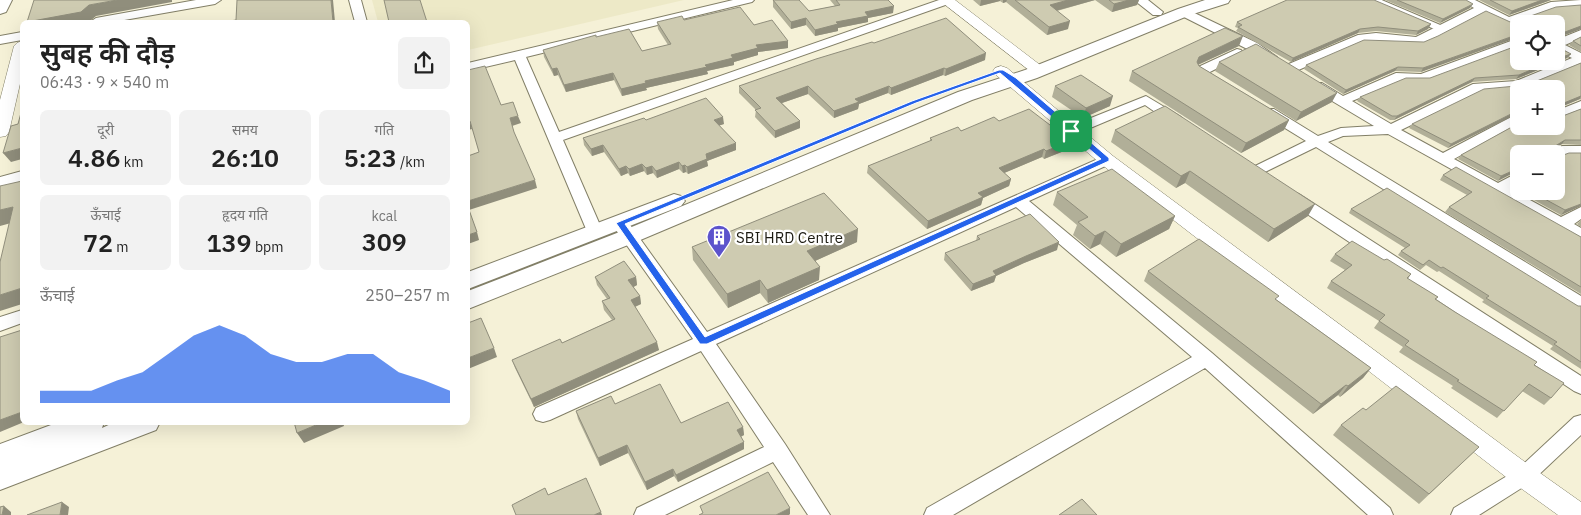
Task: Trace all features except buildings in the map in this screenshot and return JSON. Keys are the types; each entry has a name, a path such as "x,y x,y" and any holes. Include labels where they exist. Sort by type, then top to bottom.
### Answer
{"main road":[{"path":"0,9 4,0"},
{"path":"1033,66 1157,12 1222,0"},
{"path":"470,299 625,230 964,96 1008,75 1186,6"},
{"path":"470,280 595,232 625,230"},
{"path":"0,456 83,425"},
{"path":"0,478 138,425"}],"street":[{"path":"105,20 175,4 215,0"},
{"path":"355,0 360,20"},
{"path":"555,138 946,0 1033,66"},
{"path":"1140,0 1157,12"},
{"path":"1466,0 1510,21"},
{"path":"470,67 742,1"},
{"path":"173,20 175,4"},
{"path":"1531,15 1551,6 1581,4"},
{"path":"1186,6 1390,130 1500,188 1581,234"},
{"path":"1289,69 1358,38 1376,36 1418,40 1431,36 1484,8"},
{"path":"1565,40 1581,34"},
{"path":"0,40 20,36"},
{"path":"1342,101 1401,76 1422,78 1510,45"},
{"path":"1217,81 1201,71 1252,46"},
{"path":"1565,49 1581,59"},
{"path":"0,132 20,54"},
{"path":"519,55 595,232"},
{"path":"1254,172 1316,141 1341,132 1390,130 1478,87 1518,85 1581,59"},
{"path":"1008,75 1107,160 1524,476 1579,515"},
{"path":"1071,131 1146,100 1192,131"},
{"path":"1565,112 1581,105"},
{"path":"1259,106 1581,304"},
{"path":"1444,159 1510,122"},
{"path":"1565,151 1581,151"},
{"path":"542,414 1107,160"},
{"path":"1239,162 1581,386"},
{"path":"0,182 20,177"},
{"path":"1500,188 1510,182"},
{"path":"1018,200 1206,358 1383,515"},
{"path":"1562,224 1581,212"},
{"path":"625,230 704,341 820,515"},
{"path":"0,324 20,318"},
{"path":"934,515 1206,358"},
{"path":"1461,515 1524,476 1581,423"},
{"path":"644,515 778,450"}],"lane":[{"path":"1374,0 1442,29"}],"shaded area":[{"path":"372,0 684,0 470,50 470,20 377,20"}],"place":[{"name":"SBI HRD Centre","path":"719,258"}],"route":[{"path":"1001,71 1014,80 1071,131 1107,160 704,341 620,223 914,102 1001,71"}]}
